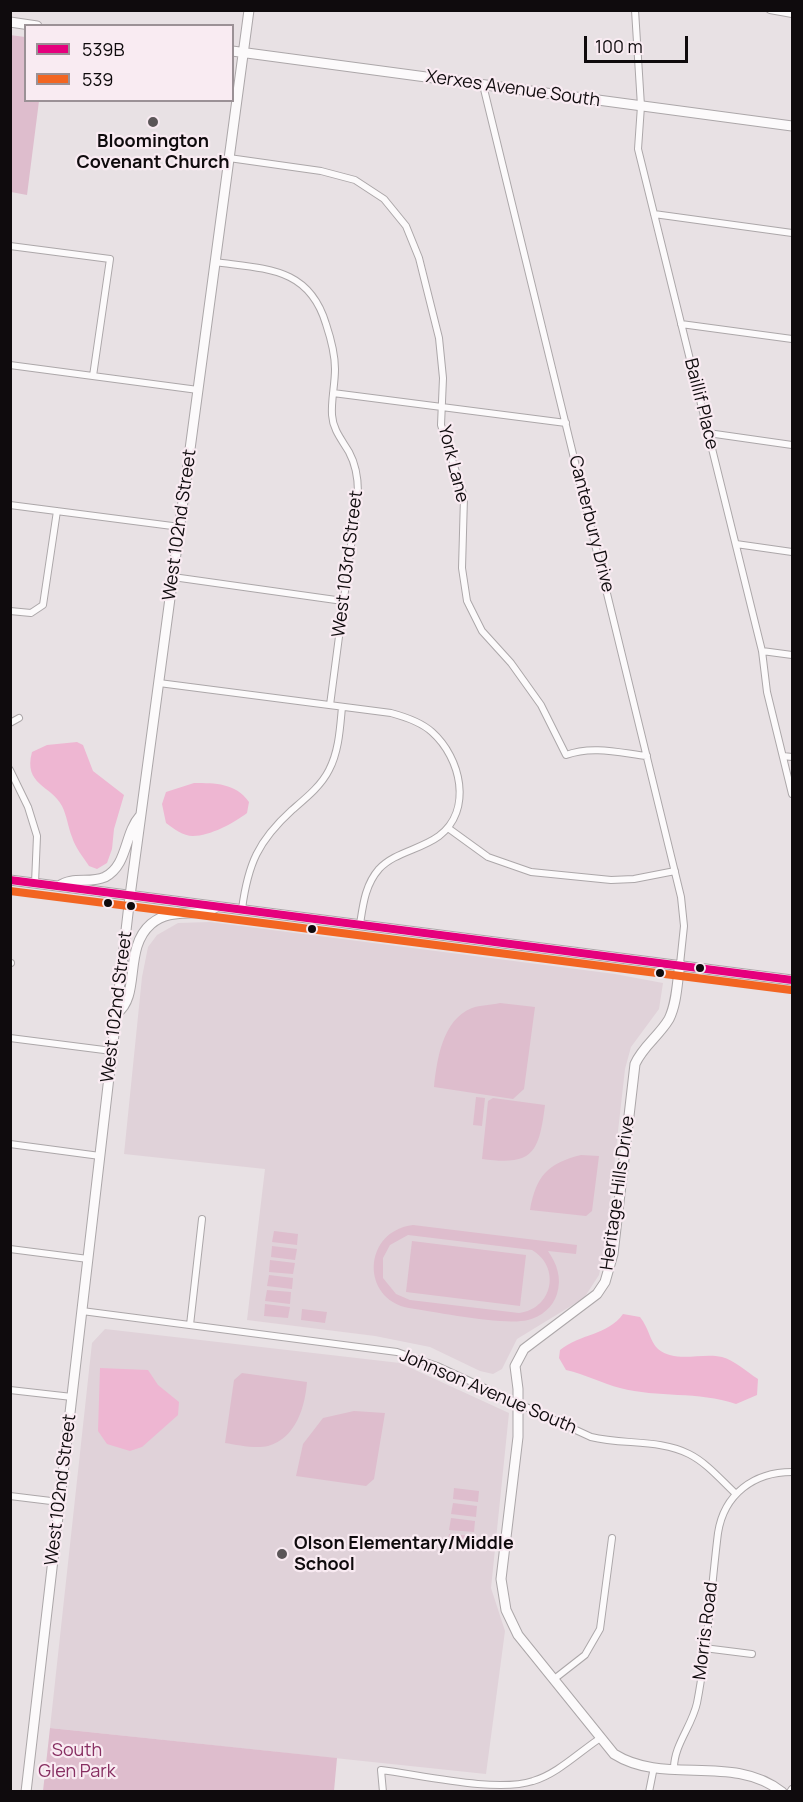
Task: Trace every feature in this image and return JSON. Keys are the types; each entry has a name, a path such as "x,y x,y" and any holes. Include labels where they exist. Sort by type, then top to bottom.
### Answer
{"street":[{"name":"West 102nd Street","path":"26,1791 130,896 249,10"},
{"name":"Baillif Place","path":"635,10 640,106 638,149 762,651 767,693 792,794"},
{"path":"770,10 792,14"},
{"name":"Xerxes Avenue South","path":"234,51 792,126"},
{"name":"Canterbury Drive","path":"483,85 684,911 680,964"},
{"name":"York Lane","path":"229,158 338,174 370,188 396,212 414,241 439,338 443,378 441,425 464,497 463,584 473,616 527,683 566,755 576,751 596,750 647,756"},
{"path":"654,214 792,233"},
{"path":"10,246 110,259 93,376"},
{"name":"West 103rd Street","path":"215,262 282,272 305,286 322,309 333,346 335,371 333,425 350,454 358,479 330,705"},
{"path":"681,324 792,339"},
{"path":"10,365 198,390"},
{"path":"333,393 566,423"},
{"path":"708,434 792,445"},
{"path":"10,505 180,527"},
{"path":"10,612 31,613 43,605 57,511"},
{"path":"736,544 792,552"},
{"path":"173,576 344,601"},
{"path":"762,651 792,655"},
{"path":"159,684 391,713 422,725 443,744 457,771 459,803 448,828 428,843 393,858 378,870 366,892 360,924"},
{"path":"242,909 248,873 261,845 280,821 316,788 329,770 335,756 342,707"},
{"path":"10,723 19,718"},
{"path":"783,756 792,757"},
{"path":"10,770 28,807 37,836 35,883"},
{"path":"58,886 67,882 93,881 111,873 120,863 130,831 142,814"},
{"path":"448,828 488,857 531,872 611,880 634,879 675,871"},
{"path":"10,880 792,980"},
{"path":"117,1013 126,1004 133,955 141,934 148,927 175,912 208,911 218,906"},
{"name":"Heritage Hills Drive","path":"680,964 673,1010 662,1030 646,1045 635,1064 610,1268 597,1294 587,1305 532,1342 518,1357 515,1366 519,1404 518,1437 501,1579 503,1595 518,1635 599,1738 624,1761 654,1767 749,1774 782,1791"},
{"path":"10,1038 112,1051"},
{"path":"10,1144 100,1156"},
{"path":"190,1325 202,1219"},
{"path":"10,1249 88,1259"},
{"name":"Johnson Avenue South","path":"82,1311 398,1352 437,1366 591,1437 674,1448 689,1454 703,1463 736,1494"},
{"path":"10,1390 72,1397"},
{"path":"736,1494 745,1485 768,1474 792,1472"},
{"name":"Morris Road","path":"674,1768 674,1756 696,1707 720,1521 736,1494"},
{"path":"10,1496 59,1502"},
{"path":"553,1680 585,1655 600,1629 612,1538"},
{"path":"704,1648 752,1654"},
{"path":"383,1791 381,1770 489,1788 533,1781 559,1767 599,1738"},
{"path":"649,1791 654,1767"}],"shaded area":[{"path":"77,742 83,745 93,771 124,795 107,863 97,869 89,866 73,841 62,806 40,784 31,771 32,752 47,745"},
{"path":"194,783 225,785 238,791 249,802 247,813 229,825 207,834 193,836 179,832 166,823 162,804 166,792"},
{"path":"210,922 615,974 663,983 659,1009 631,1047 625,1069 605,1247 599,1275 584,1298 517,1339 502,1369 493,1374 480,1371 430,1347 375,1336 247,1320 265,1169 124,1154 142,977 148,947 157,935 178,923"},
{"path":"623,1314 640,1317 655,1346 665,1353 681,1357 722,1357 736,1363 758,1379 757,1395 736,1404 707,1397 649,1393 614,1386 566,1370 559,1358 560,1350 610,1326"},
{"name":"Olson Elementary/Middle School","path":"105,1329 400,1363 509,1413 491,1588 505,1631 486,1774 50,1728 92,1343"},
{"path":"100,1368 148,1370 158,1385 179,1402 178,1415 142,1447 130,1451 107,1444 98,1431"}],"green space":[{"path":"10,35 24,37 24,102 39,102 27,195 11,192"},
{"path":"500,1003 535,1007 524,1089 513,1099 434,1087 439,1053 454,1022 472,1008"},
{"path":"476,1097 485,1098 482,1126 473,1125"},
{"path":"493,1098 545,1105 536,1145 523,1158 499,1161 482,1159 488,1101"},
{"path":"581,1155 599,1156 592,1211 586,1216 530,1210 536,1188 545,1173 560,1162"},
{"path":"413,1225 577,1245 576,1254 548,1251 556,1266 559,1282 555,1299 546,1311 528,1320 487,1320 409,1308 393,1302 382,1292 376,1279 374,1265 377,1252 384,1239 396,1230","holes":["408,1235 532,1250 547,1266 550,1276 549,1286 546,1296 539,1304 531,1310 519,1313 410,1300 396,1294 383,1278 383,1258 390,1245"]},
{"path":"274,1231 298,1234 297,1245 272,1242"},
{"path":"412,1241 526,1255 520,1306 406,1292"},
{"path":"272,1246 297,1249 295,1260 271,1257"},
{"path":"270,1260 295,1263 293,1274 269,1272"},
{"path":"269,1275 293,1278 292,1289 267,1286"},
{"path":"267,1290 291,1292 290,1304 265,1301"},
{"path":"265,1304 290,1307 288,1318 264,1316"},
{"path":"302,1309 327,1312 325,1323 301,1320"},
{"path":"242,1373 307,1382 304,1401 297,1420 286,1436 278,1442 258,1447 225,1443 234,1380"},
{"path":"354,1411 385,1413 374,1479 366,1486 296,1476 303,1444 323,1418"},
{"path":"454,1488 479,1491 478,1502 453,1499"},
{"path":"453,1503 477,1506 476,1517 451,1514"},
{"path":"451,1518 475,1521 474,1532 449,1530"},
{"path":"449,1534 473,1536 472,1548 448,1545"},
{"name":"South Glen Park","path":"50,1728 337,1758 334,1791 43,1791"}],"transit line":[{"name":"539B","path":"10,880 792,980"},
{"name":"539","path":"10,891 791,990"}],"place":[{"name":"Bloomington Covenant Church","path":"153,122"},
{"name":"Olson Elementary/Middle School","path":"282,1554"}]}
